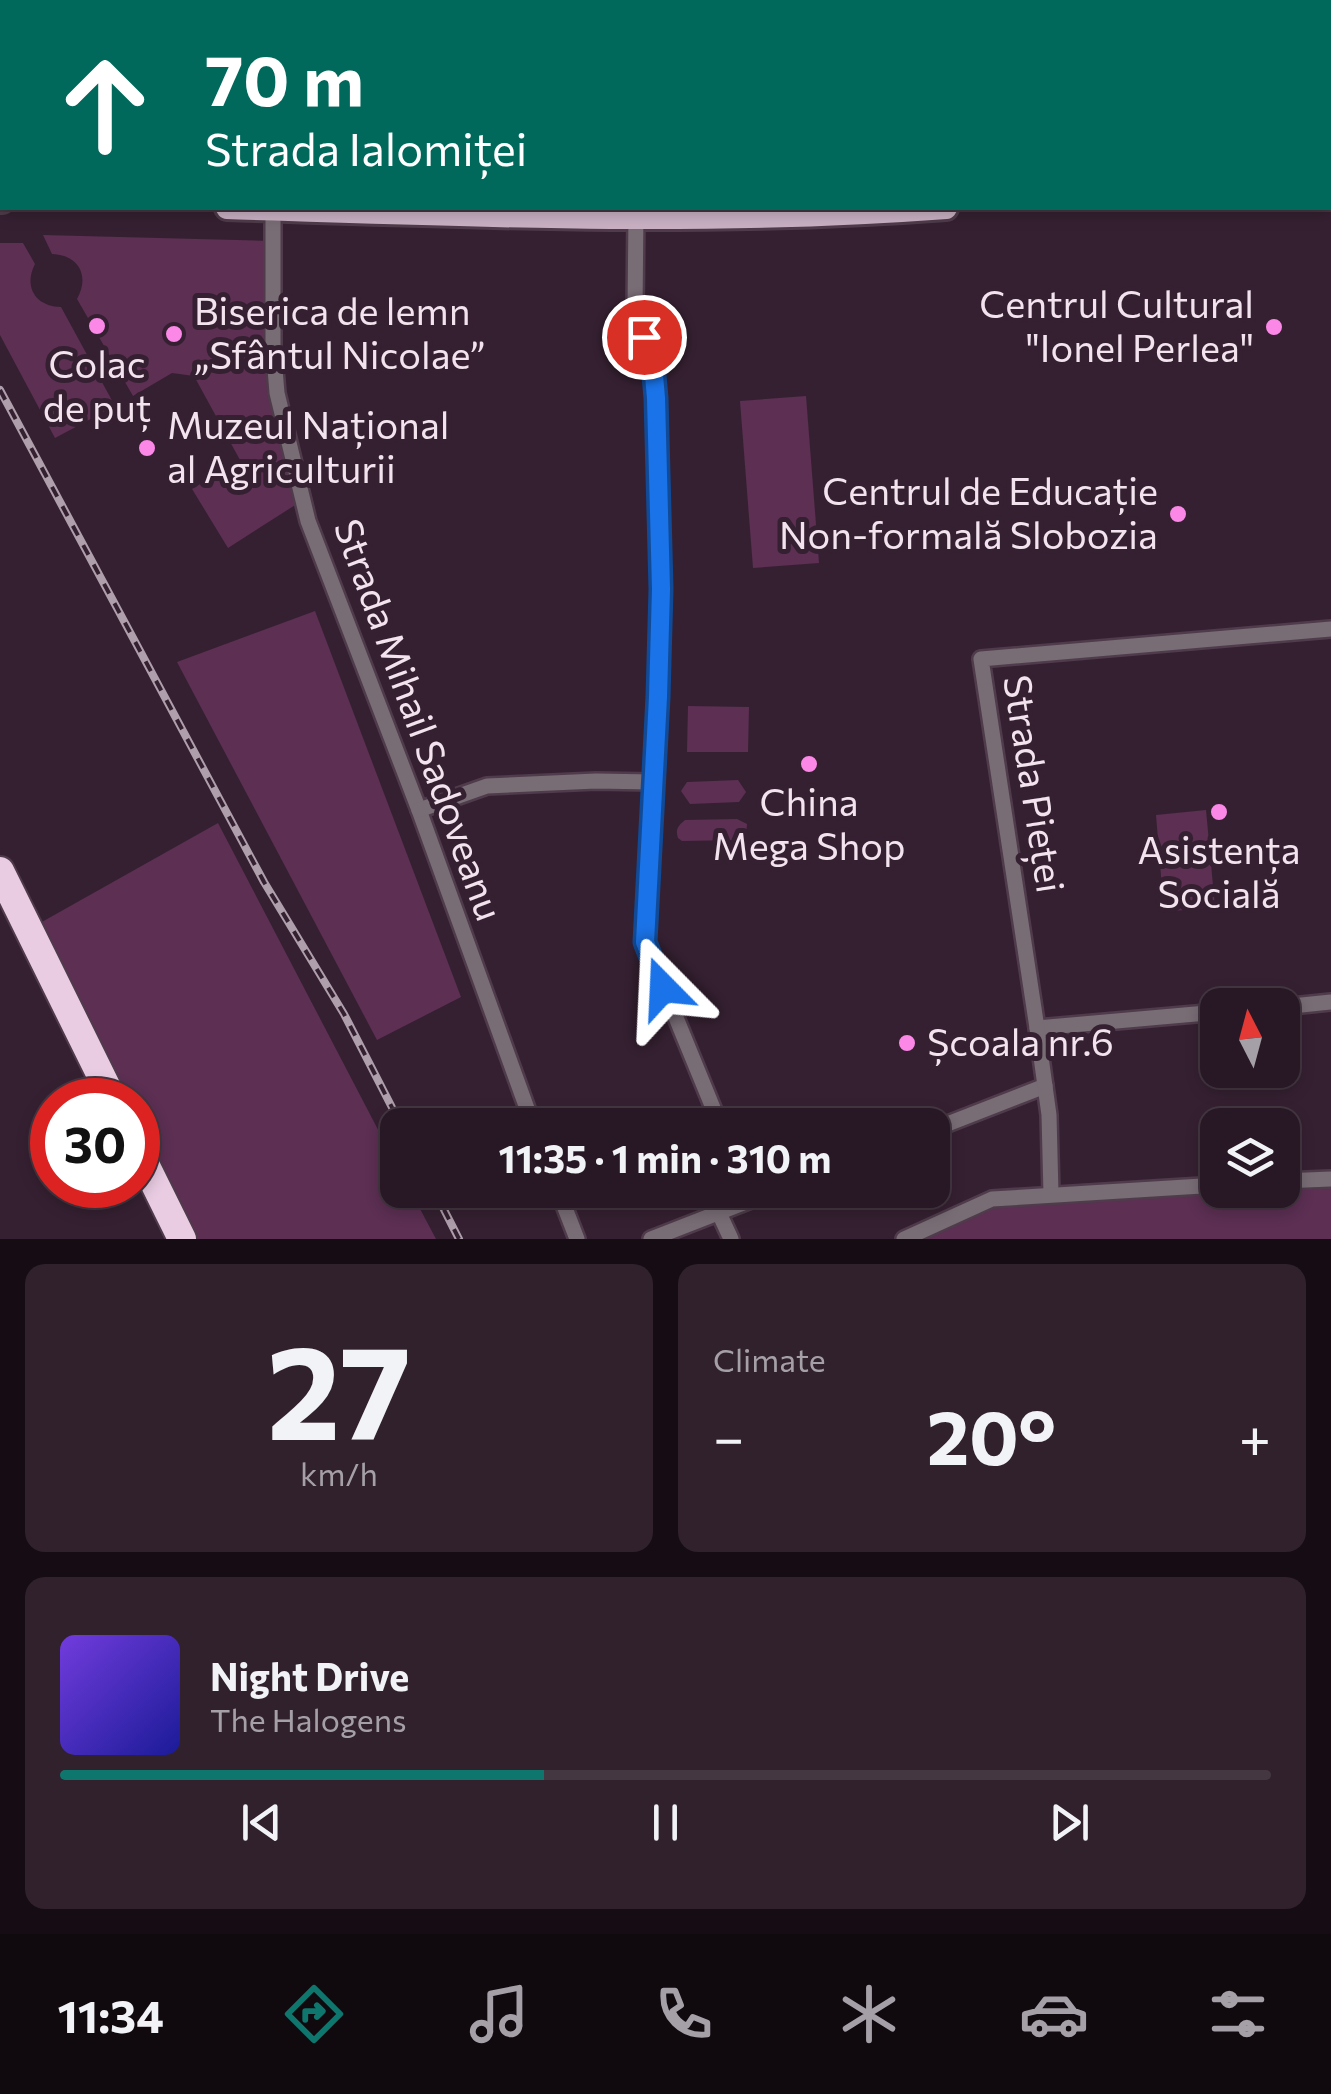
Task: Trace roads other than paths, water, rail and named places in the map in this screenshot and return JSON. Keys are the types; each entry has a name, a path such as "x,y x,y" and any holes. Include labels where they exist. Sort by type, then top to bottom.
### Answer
{"highway":[{"path":"0,871 102,1078"},
{"path":"160,1194 182,1239"}],"main road":[{"path":"415,210 828,216 916,210"}],"street":[{"name":"Strada Mihail Sadoveanu","path":"268,210 277,394 308,520 527,1108"},
{"path":"636,213 635,311 653,364 656,398 661,604 645,942 713,1108"},
{"name":"Strada Pieței","path":"1038,1028 982,658 1331,629"},
{"path":"419,810 488,786 596,780 654,782"},
{"path":"1300,1005 1331,1002"},
{"path":"1052,1194 1049,1115 1038,1028 1200,1014"},
{"path":"950,1123 1045,1086"},
{"path":"1300,1181 1331,1179"},
{"path":"904,1239 992,1199 1200,1186"},
{"path":"565,1208 577,1239"},
{"path":"651,1239 727,1208"},
{"path":"719,1213 731,1239"}],"railway":[{"path":"0,390 264,882 344,1014 392,1108"},
{"path":"443,1208 459,1239"}],"place":[{"name":"Colac de puț","path":"97,326"},
{"name":"Centrul Cultural \"Ionel Perlea\"","path":"1274,327"},
{"name":"Biserica de lemn „Sfântul Nicolae”","path":"174,334"},
{"name":"Muzeul Național al Agriculturii","path":"147,448"},
{"name":"Centrul de Educație Non-formală Slobozia","path":"1178,514"},
{"name":"China Mega Shop","path":"809,764"},
{"name":"Asistența Socială","path":"1219,812"},
{"name":"Școala nr.6","path":"907,1043"}]}
